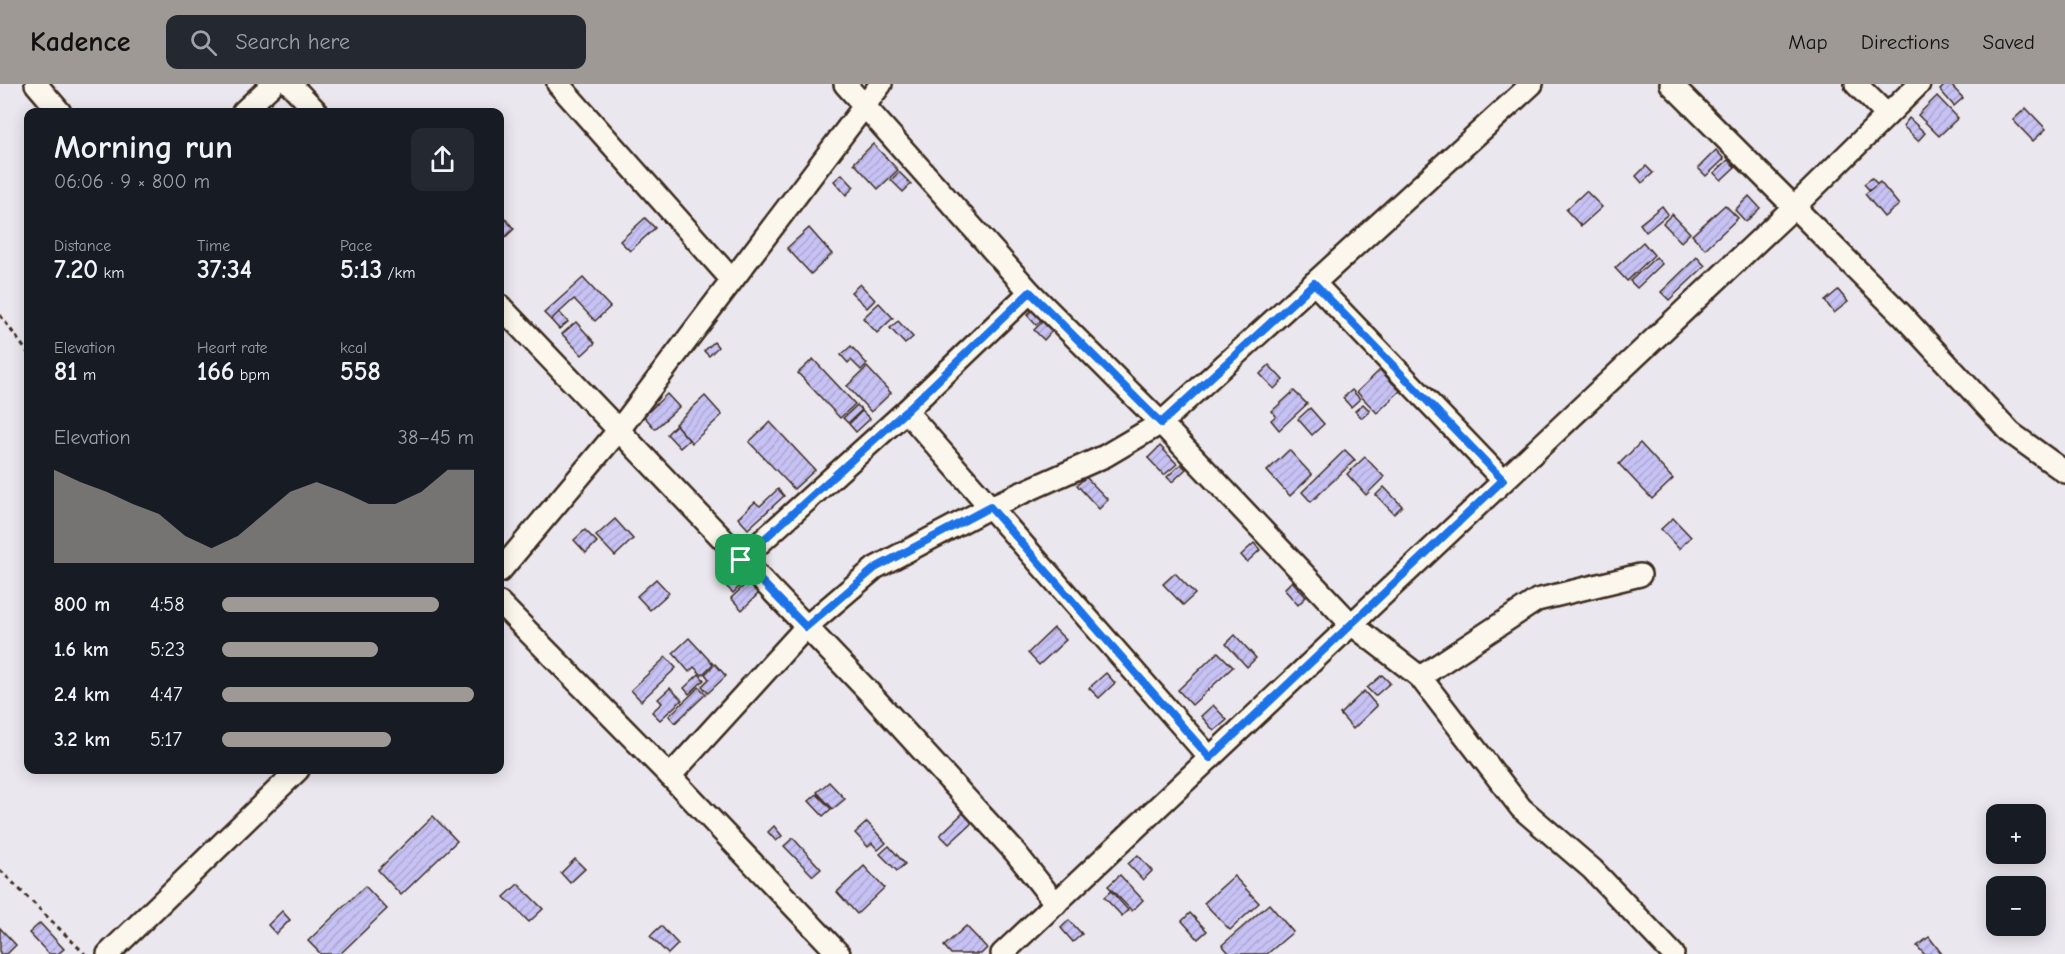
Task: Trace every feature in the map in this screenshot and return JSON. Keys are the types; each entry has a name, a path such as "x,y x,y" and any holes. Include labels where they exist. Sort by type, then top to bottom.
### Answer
{"street":[{"path":"36,84 57,108"},
{"path":"247,108 273,84"},
{"path":"290,84 313,108"},
{"path":"558,84 732,280"},
{"path":"845,84 1030,292 1161,423 1350,624 1420,677 1521,808 1592,869 1673,954"},
{"path":"504,566 618,431 881,84"},
{"path":"670,776 806,627 875,568 990,507 1105,456 1161,423 1532,84"},
{"path":"1671,84 1902,315 2011,433 2065,472"},
{"path":"1856,84 1887,115"},
{"path":"1002,954 1793,208 1919,84"},
{"path":"1314,283 1503,480"},
{"path":"741,560 906,411 1030,292"},
{"path":"504,310 806,627 1015,852 1056,904"},
{"path":"906,411 1210,758"},
{"path":"1420,677 1537,600 1640,575"},
{"path":"504,607 670,776 839,954"},
{"path":"108,954 294,774"}],"path":[{"path":"0,315 24,348"},
{"path":"0,870 85,954"}],"building":[{"path":"1946,84 1950,84 1963,98 1954,106 1940,90"},
{"path":"1937,96 1958,118 1939,136 1918,115"},
{"path":"2026,108 2046,129 2033,141 2013,120"},
{"path":"1909,118 1925,133 1918,141 1903,126"},
{"path":"873,144 898,170 878,189 854,163"},
{"path":"1716,150 1724,159 1706,176 1698,168"},
{"path":"1728,160 1735,167 1721,180 1714,173"},
{"path":"1646,166 1653,173 1642,183 1636,176"},
{"path":"899,172 911,184 903,192 891,180"},
{"path":"842,174 854,187 846,195 834,181"},
{"path":"1872,178 1879,186 1872,193 1864,184"},
{"path":"1880,182 1899,205 1884,217 1865,194"},
{"path":"1586,191 1602,207 1581,226 1566,210"},
{"path":"1749,196 1760,208 1746,222 1735,210"},
{"path":"1725,205 1738,218 1705,249 1692,235"},
{"path":"1662,206 1668,214 1646,232 1640,224"},
{"path":"1672,214 1690,233 1681,242 1663,223"},
{"path":"504,217 514,229 504,238"},
{"path":"645,218 655,228 630,251 620,241"},
{"path":"809,228 832,254 811,274 787,248"},
{"path":"1643,242 1654,255 1627,281 1615,268"},
{"path":"1656,257 1662,264 1637,288 1630,281"},
{"path":"1697,257 1705,266 1669,300 1661,292"},
{"path":"583,278 610,307 595,321 574,299 551,320 544,313"},
{"path":"860,284 875,300 867,308 851,292"},
{"path":"1838,290 1848,302 1834,313 1825,301"},
{"path":"879,303 893,318 877,333 863,318"},
{"path":"1033,309 1042,319 1036,325 1027,315"},
{"path":"559,312 568,322 559,329 551,320"},
{"path":"898,321 913,337 905,344 890,328"},
{"path":"1043,321 1052,331 1044,340 1034,330"},
{"path":"576,322 595,343 582,355 562,334"},
{"path":"714,342 718,347 709,356 704,351"},
{"path":"851,346 867,364 861,370 851,360 848,363 841,355"},
{"path":"813,359 855,404 840,418 798,373"},
{"path":"1269,365 1283,380 1274,389 1260,374"},
{"path":"867,367 891,393 871,412 847,386"},
{"path":"1380,370 1400,391 1377,413 1357,392"},
{"path":"1352,390 1360,399 1351,407 1343,398"},
{"path":"1294,391 1307,404 1279,430 1271,420 1276,416 1272,411"},
{"path":"667,394 679,407 655,429 644,416"},
{"path":"705,396 722,415 692,443 675,424"},
{"path":"1363,404 1370,411 1362,418 1355,411"},
{"path":"857,405 862,410 848,423 843,418"},
{"path":"1310,408 1324,424 1312,435 1298,419"},
{"path":"862,411 870,419 856,432 849,424"},
{"path":"770,422 815,470 794,489 749,442"},
{"path":"676,425 689,440 680,448 667,434"},
{"path":"1640,443 1673,479 1652,499 1619,464"},
{"path":"1160,446 1177,464 1164,475 1148,458"},
{"path":"1289,450 1312,475 1290,496 1267,471"},
{"path":"1345,450 1355,460 1311,502 1302,492"},
{"path":"1365,457 1384,477 1366,495 1347,474"},
{"path":"1181,464 1186,469 1172,482 1167,477"},
{"path":"1086,477 1108,500 1099,509 1077,485"},
{"path":"1384,487 1402,506 1394,514 1376,495"},
{"path":"778,489 784,496 748,529 738,518 755,502 760,506"},
{"path":"1673,518 1691,537 1679,549 1661,529"},
{"path":"615,519 633,539 615,556 596,536"},
{"path":"585,530 597,542 586,553 574,540"},
{"path":"1254,543 1260,550 1247,562 1241,555"},
{"path":"739,572 746,580 733,593 725,585"},
{"path":"1175,573 1195,594 1183,605 1163,584"},
{"path":"656,579 669,593 650,610 637,596"},
{"path":"1292,581 1306,597 1298,605 1284,589"},
{"path":"748,582 759,593 742,610 731,598"},
{"path":"1054,628 1066,640 1039,665 1028,653"},
{"path":"1235,635 1256,658 1247,667 1226,644"},
{"path":"689,638 713,664 702,675 694,667 689,672 673,653"},
{"path":"1218,652 1233,667 1192,705 1178,690"},
{"path":"666,657 676,668 641,701 631,690"},
{"path":"715,664 726,676 708,693 702,686 709,679 705,674"},
{"path":"1106,673 1115,683 1099,698 1089,688"},
{"path":"699,674 704,680 689,694 684,688"},
{"path":"1382,675 1390,683 1375,696 1367,688"},
{"path":"699,687 706,694 675,723 669,716"},
{"path":"670,688 682,700 660,720 652,712 662,703 658,699"},
{"path":"1364,691 1377,706 1353,729 1340,714"},
{"path":"1213,705 1227,720 1214,731 1201,716"},
{"path":"829,782 845,799 833,809 817,792"},
{"path":"817,794 831,809 823,816 809,801"},
{"path":"963,813 972,823 949,844 940,835"},
{"path":"433,816 457,841 401,895 378,870"},
{"path":"867,822 886,843 878,850 872,843 868,847 855,833"},
{"path":"774,826 782,836 776,841 768,832"},
{"path":"793,838 821,869 813,876 784,846"},
{"path":"889,846 905,864 897,871 880,854"},
{"path":"1138,855 1152,871 1143,880 1128,864"},
{"path":"575,859 585,869 570,883 561,873"},
{"path":"864,866 884,888 857,914 837,892"},
{"path":"1120,875 1143,900 1132,911 1108,886"},
{"path":"1234,876 1259,903 1230,930 1204,903"},
{"path":"518,884 543,909 529,922 504,897"},
{"path":"365,886 387,909 340,954 321,954 308,941"},
{"path":"1111,891 1128,910 1122,916 1104,897"},
{"path":"1269,904 1293,932 1267,954 1230,954 1222,945"},
{"path":"282,911 290,920 276,934 268,925"},
{"path":"1190,913 1207,931 1198,939 1182,921"},
{"path":"1069,920 1082,934 1073,942 1061,928"},
{"path":"40,923 64,949 58,954 49,954 29,933"},
{"path":"661,926 678,944 668,954 650,936"},
{"path":"966,926 987,948 981,954 951,954 944,946"},
{"path":"0,928 16,945 7,954 0,954"},
{"path":"1929,937 1942,954 1924,954 1917,946"}],"route":[{"path":"1314,283 1503,480 1210,758 990,507 875,568 806,627 741,560 906,411 1030,292 1161,423 1314,283"}]}
